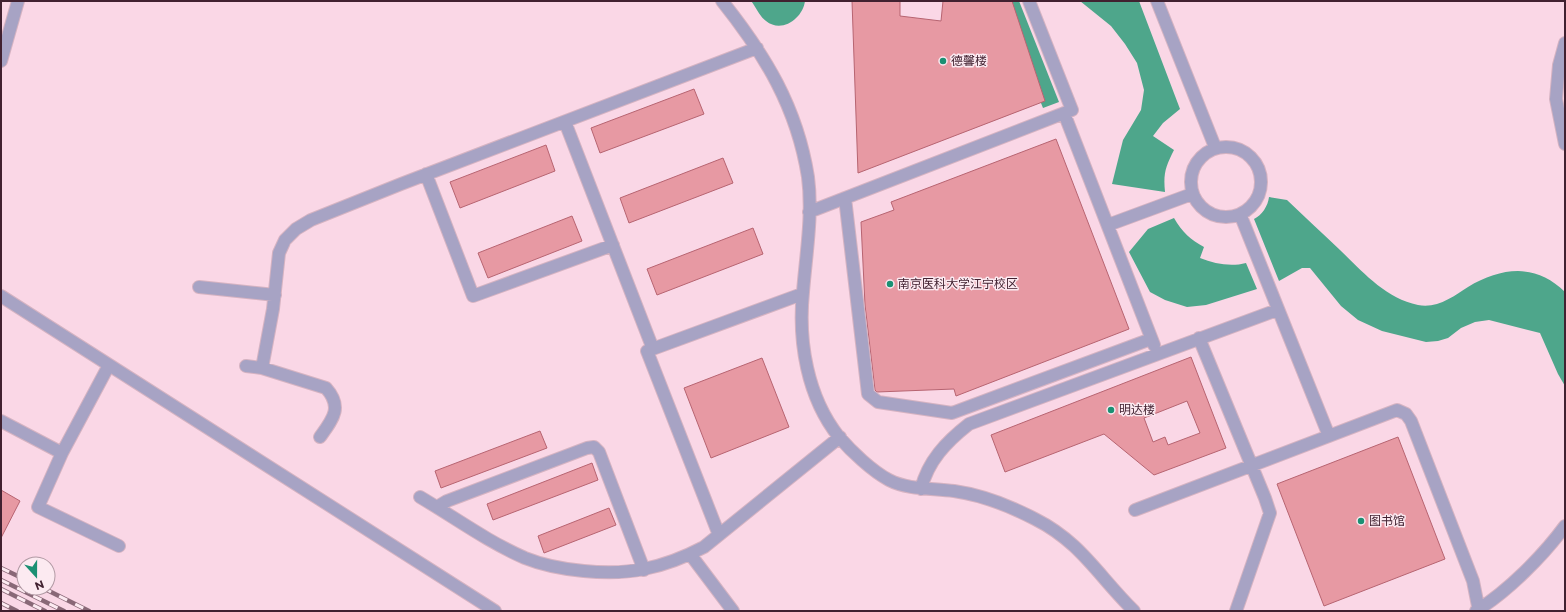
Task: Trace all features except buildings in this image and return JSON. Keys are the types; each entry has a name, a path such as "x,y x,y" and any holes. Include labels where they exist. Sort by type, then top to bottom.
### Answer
{"street":[{"path":"1,61 18,1"},
{"path":"722,1 767,63 786,100 800,137 808,178 809,212 807,260 802,294 802,332 805,363 817,398 829,422 840,437 870,467 890,481 921,489 954,491 998,502 1037,519 1066,537 1083,553 1134,611"},
{"path":"809,212 1072,110 1029,1"},
{"path":"1157,1 1215,147"},
{"path":"1565,43 1559,65 1556,99 1565,144"},
{"path":"262,368 279,253 285,240 296,229 311,220 426,174 757,48"},
{"path":"1064,113 1157,354"},
{"path":"564,122 653,349"},
{"path":"1232,146 1246,152 1256,162 1261,176 1260,191 1253,204 1240,214 1227,217 1212,215 1200,207 1192,194 1190,179 1194,165 1203,154 1215,147 1232,146"},
{"path":"426,174 473,296 612,245"},
{"path":"1108,225 1192,194"},
{"path":"845,198 868,394 878,402 952,413 1151,339"},
{"path":"1240,214 1328,436"},
{"path":"199,287 274,295"},
{"path":"719,535 646,351 802,294"},
{"path":"1,296 495,611"},
{"path":"921,489 924,476 937,454 950,439 968,424 1277,310"},
{"path":"1199,338 1270,513 1236,611"},
{"path":"109,365 62,453 38,507 119,546"},
{"path":"246,366 262,368 326,388 334,396 336,405 333,419 320,436"},
{"path":"1135,510 1397,410 1406,414 1411,421 1473,581 1478,610 1514,581 1552,543 1565,526"},
{"path":"1,420 62,453"},
{"path":"420,497 495,542 526,558 564,569 612,572 644,570 690,554 704,547 840,437"},
{"path":"437,507 447,501 580,450 594,447 599,452 644,570"},
{"path":"690,554 733,611"}],"shaded area":[{"path":"751,1 805,1 796,18 785,25 779,26 772,25 766,21"},
{"path":"1000,1 1019,1 1059,102 1043,108"},
{"path":"1080,1 1139,1 1180,109 1163,123 1153,136 1174,150 1166,170 1164,180 1165,192 1112,184 1123,140 1141,110 1144,90 1137,63 1125,44 1111,26"},
{"path":"1269,197 1287,200 1375,283 1395,297 1406,302 1425,306 1432,305 1451,298 1481,280 1506,272 1531,272 1554,283 1565,292 1565,386 1558,374 1540,333 1489,320 1475,322 1461,328 1448,338 1426,342 1382,331 1358,320 1341,306 1310,268 1302,268 1279,281 1254,219 1264,210"},
{"path":"1174,218 1187,235 1204,247 1200,258 1223,264 1235,265 1246,263 1257,289 1206,305 1187,307 1165,300 1150,292 1129,252 1148,229"}],"railway":[{"path":"1,568 16,575"},
{"path":"1,580 64,611"},
{"path":"1,589 45,611"},
{"path":"56,594 89,611"},
{"path":"1,603 17,611"}],"place":[{"name":"德馨楼","path":"943,61"},
{"name":"南京医科大学江宁校区","path":"890,284"},
{"name":"明达楼","path":"1111,410"},
{"name":"图书馆","path":"1361,521"}]}
